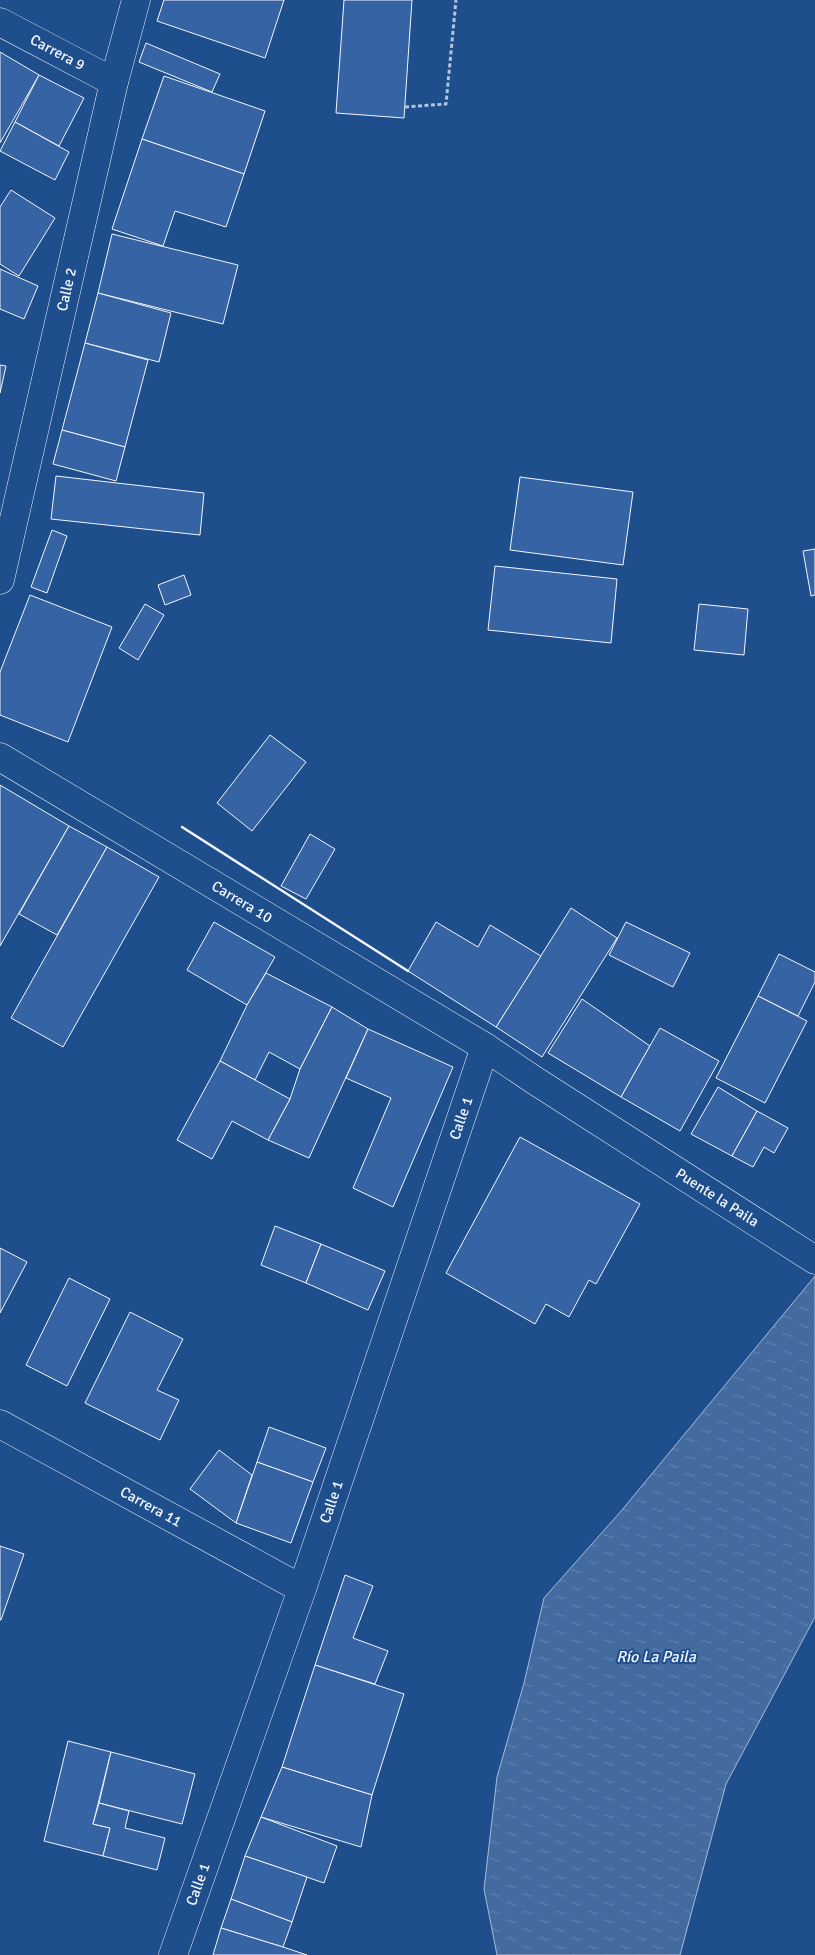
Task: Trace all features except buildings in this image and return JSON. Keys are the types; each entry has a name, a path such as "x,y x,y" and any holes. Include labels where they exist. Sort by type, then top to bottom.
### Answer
{"street":[{"name":"Calle 2","path":"0,580 114,82 136,0"},
{"name":"Carrera 9","path":"0,22 114,82"},
{"name":"Carrera 10","path":"0,757 485,1046 622,1137"},
{"name":"Calle 1","path":"172,1955 302,1589 485,1046"},
{"name":"Puente la Paila","path":"622,1137 815,1260"},
{"name":"Carrera 11","path":"0,1424 302,1589"}],"path":[{"path":"405,107 446,104 456,0"}],"water":[{"name":"Río La Paila","path":"815,1276 815,1617 726,1784 680,1955 497,1955 484,1889 497,1777 524,1683 544,1598 622,1510"}],"wall":[{"path":"182,827 408,971"}]}
